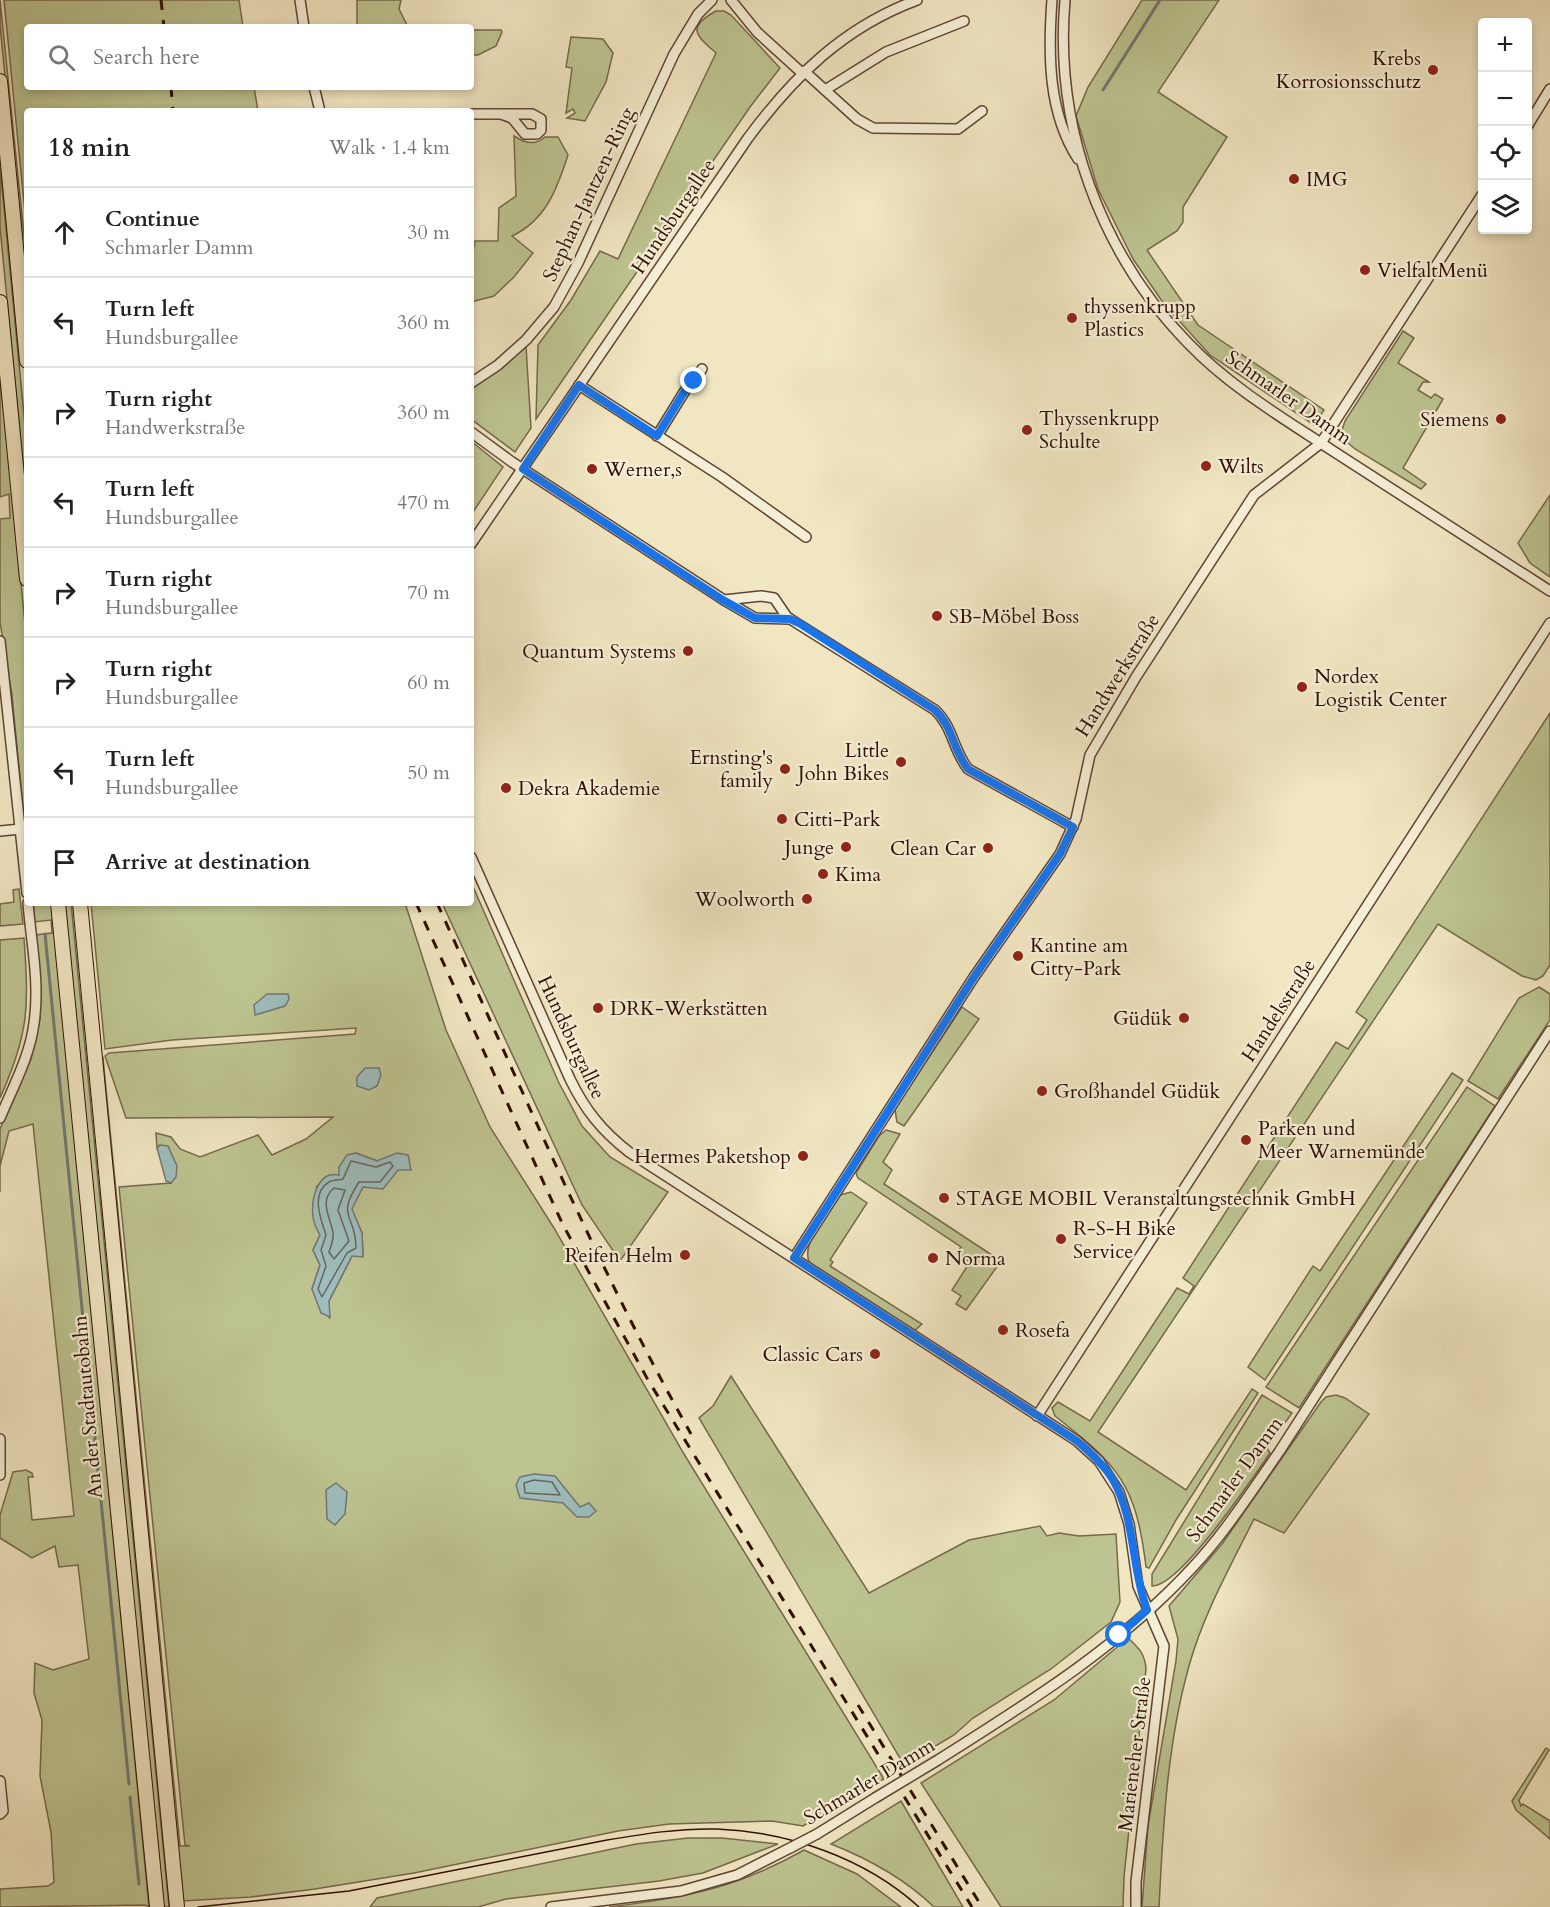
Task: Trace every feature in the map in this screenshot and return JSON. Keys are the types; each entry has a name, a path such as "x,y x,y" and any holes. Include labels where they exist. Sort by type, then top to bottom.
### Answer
{"highway":[{"path":"0,81 24,330"},
{"path":"0,302 24,548"},
{"name":"An der Stadtautobahn","path":"58,906 157,1907"},
{"name":"An der Stadtautobahn","path":"80,906 177,1907"}],"street":[{"path":"300,0 304,24"},
{"name":"Stephan-Jantzen-Ring","path":"474,381 498,365 531,336 554,307 578,263 679,46 698,14 712,0"},
{"path":"731,0 757,32 857,119 873,128 958,129 982,111"},
{"name":"Hundsburgallee","path":"474,540 748,138 785,90 803,72 856,29 917,0"},
{"name":"Schmarler Damm","path":"1052,0 1050,53 1055,102 1066,141 1081,163 1112,238 1144,291 1163,315 1188,344 1228,379 1321,443 1550,591"},
{"name":"Schmarler Damm","path":"1065,0 1063,32 1066,75 1081,163"},
{"path":"825,90 886,52 964,21"},
{"path":"1532,117 1550,89"},
{"path":"315,90 319,108"},
{"path":"474,114 501,114"},
{"name":"Handwerkstraße","path":"794,1258 974,977 1055,861 1073,827 1095,743 1148,657 1254,495 1321,443 1478,201"},
{"path":"657,436 691,381 694,381 702,369"},
{"path":"579,385 722,477 806,537"},
{"path":"474,434 523,469 723,600 755,618 790,619"},
{"path":"723,600 770,597 776,600 790,619 935,710 948,726 958,756 968,769 1073,827"},
{"name":"Handelsstraße","path":"1037,1416 1550,623"},
{"path":"0,641 24,861"},
{"path":"0,831 21,829"},
{"name":"Hundsburgallee","path":"474,864 570,1079 590,1115 629,1152 1077,1441 1099,1461 1112,1478 1125,1509 1138,1586 1147,1610"},
{"path":"0,1118 26,1056 34,1024 35,983 28,906"},
{"name":"Schmarler Damm","path":"551,1907 681,1890 736,1875 817,1834 938,1760 1082,1665 1147,1610 1191,1569 1232,1520 1550,1031"},
{"path":"0,1439 0,1475"},
{"name":"Marieneher Straße","path":"1136,1907 1141,1836 1164,1653 1163,1637 1147,1610"},
{"path":"0,1781 3,1811 0,1814"}],"green space":[{"path":"0,0 24,235 24,272 0,25"},
{"path":"4,0 239,0 243,24 24,24 24,90 254,90 258,108 24,108 24,203"},
{"path":"357,0 401,0 399,9 406,24 357,24"},
{"path":"1142,0 1219,0 1158,92 1227,137 1183,207 1183,222 1177,231 1147,250 1198,325 1324,410 1314,425 1210,355 1164,304 1133,259 1098,189 1076,116 1088,87"},
{"path":"716,11 724,11 731,15 780,68 750,107 536,419 538,345 571,300 600,251 618,259 716,53 699,37 697,27 700,22"},
{"path":"474,30 501,30 496,46 474,55"},
{"path":"571,37 603,39 613,53 606,82 585,121 567,118 575,113 573,109 566,113 572,68 566,67"},
{"path":"514,136 530,143 545,137 558,137 568,155 549,202 534,221 512,236 533,253 514,277 494,296 474,301 475,241 498,241 499,208 516,196"},
{"path":"0,167 24,415 24,475 0,227"},
{"path":"1403,331 1414,338 1398,363 1429,382 1423,382 1418,390 1431,398 1435,394 1443,399 1403,468 1426,484 1421,489 1355,449 1340,436 1345,421"},
{"path":"526,346 531,428 515,452 474,421 474,387"},
{"path":"0,367 24,614 24,819 12,695 0,622 0,519 10,518 9,494 0,497"},
{"path":"474,443 503,467 474,510"},
{"path":"1550,495 1550,577 1530,563 1518,543"},
{"path":"1550,713 1550,965 1543,976 1536,980 1522,976 1438,924 1098,1432 1186,1490 1252,1389 1258,1393 1176,1520 1149,1568 1146,1567 1137,1515 1121,1479 1095,1449 1055,1416 1052,1408 1058,1402 1090,1421 1177,1288 1189,1294 1194,1286 1183,1278 1336,1042 1348,1049 1367,1020 1356,1012"},
{"path":"19,889 23,924 0,926 0,904 14,902 13,890"},
{"path":"474,889 559,1083 582,1126 610,1157 668,1192 620,1261 582,1205 443,906 474,906"},
{"path":"32,906 52,906 149,1907 145,1905 0,1907 0,1889 48,1886 54,1882 51,1832 40,1776 42,1720 34,1693 35,1663 53,1670 89,1659 78,1565 59,1567 55,1546 32,1558 0,1538 0,1515 13,1472 26,1470 32,1473 33,1477 28,1477 32,1520 74,1516 33,1124 9,1131 0,1166 0,1129 31,1059 40,1019 41,993 35,935 52,933 51,920 34,922"},
{"path":"65,906 71,906 169,1907 162,1907"},
{"path":"91,906 406,906 446,1030 490,1127 554,1228 684,1454 884,1779 803,1826 772,1821 669,1824 618,1831 414,1873 315,1889 251,1897 182,1901 100,1061 103,1058 180,1846 190,1846 185,1845 119,1187 171,1183 160,1145 157,1148 156,1133 171,1137 180,1149 200,1157 258,1135 272,1155 306,1139 333,1117 126,1118 105,1056 109,1053 355,1034 356,1028 172,1040 105,1049","holes":["356,1153 377,1161 351,1209 362,1233 363,1256 352,1256 329,1301 329,1317 312,1289 320,1265 313,1250 320,1235 314,1211 317,1186 339,1175"]},
{"path":"24,938 25,1020 17,1055 0,1098 0,940"},
{"path":"1539,987 1550,994 1550,1020 1498,1099 1468,1081 1519,998"},
{"path":"962,1007 979,1019 904,1126 897,1122 895,1110"},
{"path":"1452,1073 1463,1080 1265,1380 1248,1367 1313,1266 1320,1271"},
{"path":"1467,1087 1495,1106 1299,1408 1266,1387"},
{"path":"886,1130 900,1134 883,1162 892,1170 884,1184 1001,1261 966,1310 956,1304 961,1296 952,1290 970,1262 957,1253 961,1247 858,1178 856,1173 879,1136"},
{"path":"851,1192 867,1203 830,1260 833,1262 830,1266 922,1324 914,1331 810,1264 808,1247 817,1228 840,1195"},
{"path":"731,1376 869,1593 969,1540 1040,1526 1047,1536 1059,1533 1079,1536 1116,1534 1120,1602 1111,1622 1051,1669 973,1718 954,1735 904,1765 699,1418 713,1406"},
{"path":"1262,1395 1292,1413 1267,1448 1270,1453 1215,1530 1197,1551 1164,1582 1152,1586 1152,1574"},
{"path":"1336,1395 1345,1398 1369,1414 1284,1533 1254,1519 1202,1628 1189,1666 1171,1755 1164,1816 1159,1907 1142,1907 1148,1826 1178,1639 1169,1606 1222,1544 1321,1402 1326,1397"},
{"path":"1128,1638 1141,1652 1146,1669 1124,1877 1123,1907 1001,1907 921,1783 1054,1700"},
{"path":"1546,1748 1549,1750 1519,1800 1521,1806 1523,1804 1550,1821 1550,1839 1516,1810 1512,1801"},
{"path":"901,1801 963,1907 934,1907 911,1887 885,1870 831,1844"},
{"path":"688,1838 722,1838 778,1844 703,1873 659,1881 506,1899 478,1907 370,1907 377,1898 636,1844"},
{"path":"804,1850 857,1874 901,1907 609,1907 662,1900 710,1889 756,1874"}],"water":[{"path":"267,994 288,994 289,999 285,1006 255,1015 254,1005"},
{"path":"365,1068 379,1068 381,1075 377,1086 369,1090 357,1086 357,1077"},
{"path":"160,1145 168,1146 177,1166 176,1177 171,1183 166,1181 157,1148"},
{"path":"356,1153 377,1161 397,1153 408,1155 411,1170 398,1170 383,1189 363,1187 352,1209 362,1233 363,1257 352,1256 329,1301 330,1317 321,1313 312,1289 320,1265 313,1250 320,1235 313,1220 313,1203 317,1188 325,1177 339,1175 339,1167 347,1155"},
{"path":"534,1474 555,1476 580,1507 589,1503 596,1511 589,1517 577,1517 563,1503 520,1498 516,1485 520,1477"},
{"path":"336,1483 347,1492 345,1514 335,1525 327,1519 326,1490"}],"waterway":[{"path":"1103,90 1160,0"},
{"path":"45,934 129,1784"},
{"path":"130,1797 139,1884"}],"tram line":[{"path":"198,1907 349,1891 607,1840 689,1829 744,1831 798,1842 825,1851 875,1875 919,1907"}],"railway":[{"path":"161,0 164,24"},
{"path":"171,90 173,108"},
{"path":"417,906 563,1225 648,1380 972,1907"},
{"path":"438,906 590,1238 691,1434"},
{"path":"858,1705 982,1907"}],"place":[{"name":"Krebs Korrosionsschutz","path":"1433,70"},
{"name":"IMG","path":"1294,179"},
{"name":"VielfaltMenü","path":"1365,270"},
{"name":"thyssenkrupp Plastics","path":"1072,318"},
{"name":"Siemens","path":"1501,419"},
{"name":"Thyssenkrupp Schulte","path":"1027,430"},
{"name":"Wilts","path":"1206,466"},
{"name":"Werner,s","path":"592,469"},
{"name":"SB-Möbel Boss","path":"937,616"},
{"name":"Quantum Systems","path":"688,651"},
{"name":"Nordex Logistik Center","path":"1302,687"},
{"name":"Little John Bikes","path":"901,762"},
{"name":"Ernsting's family","path":"785,769"},
{"name":"Dekra Akademie","path":"506,788"},
{"name":"Citti-Park","path":"782,819"},
{"name":"Junge","path":"846,847"},
{"name":"Clean Car","path":"988,848"},
{"name":"Kima","path":"823,874"},
{"name":"Woolworth","path":"807,899"},
{"name":"Kantine am Citty-Park","path":"1018,956"},
{"name":"DRK-Werkstätten","path":"598,1008"},
{"name":"Güdük","path":"1184,1018"},
{"name":"Großhandel Güdük","path":"1042,1091"},
{"name":"Parken und Meer Warnemünde","path":"1246,1140"},
{"name":"Hermes Paketshop","path":"803,1156"},
{"name":"STAGE MOBIL Veranstaltungstechnik GmbH","path":"944,1198"},
{"name":"R-S-H Bike Service","path":"1061,1239"},
{"name":"Reifen Helm","path":"685,1255"},
{"name":"Norma","path":"933,1258"},
{"name":"Rosefa","path":"1003,1330"},
{"name":"Classic Cars","path":"875,1354"}],"route":[{"path":"694,381 691,381 657,436 579,385 523,469 723,600 755,618 790,619 799,623 935,710 948,726 958,756 968,769 1073,827 1060,854 974,977 794,1258 1077,1441 1099,1461 1112,1478 1125,1509 1138,1586 1147,1610 1119,1635"}]}
